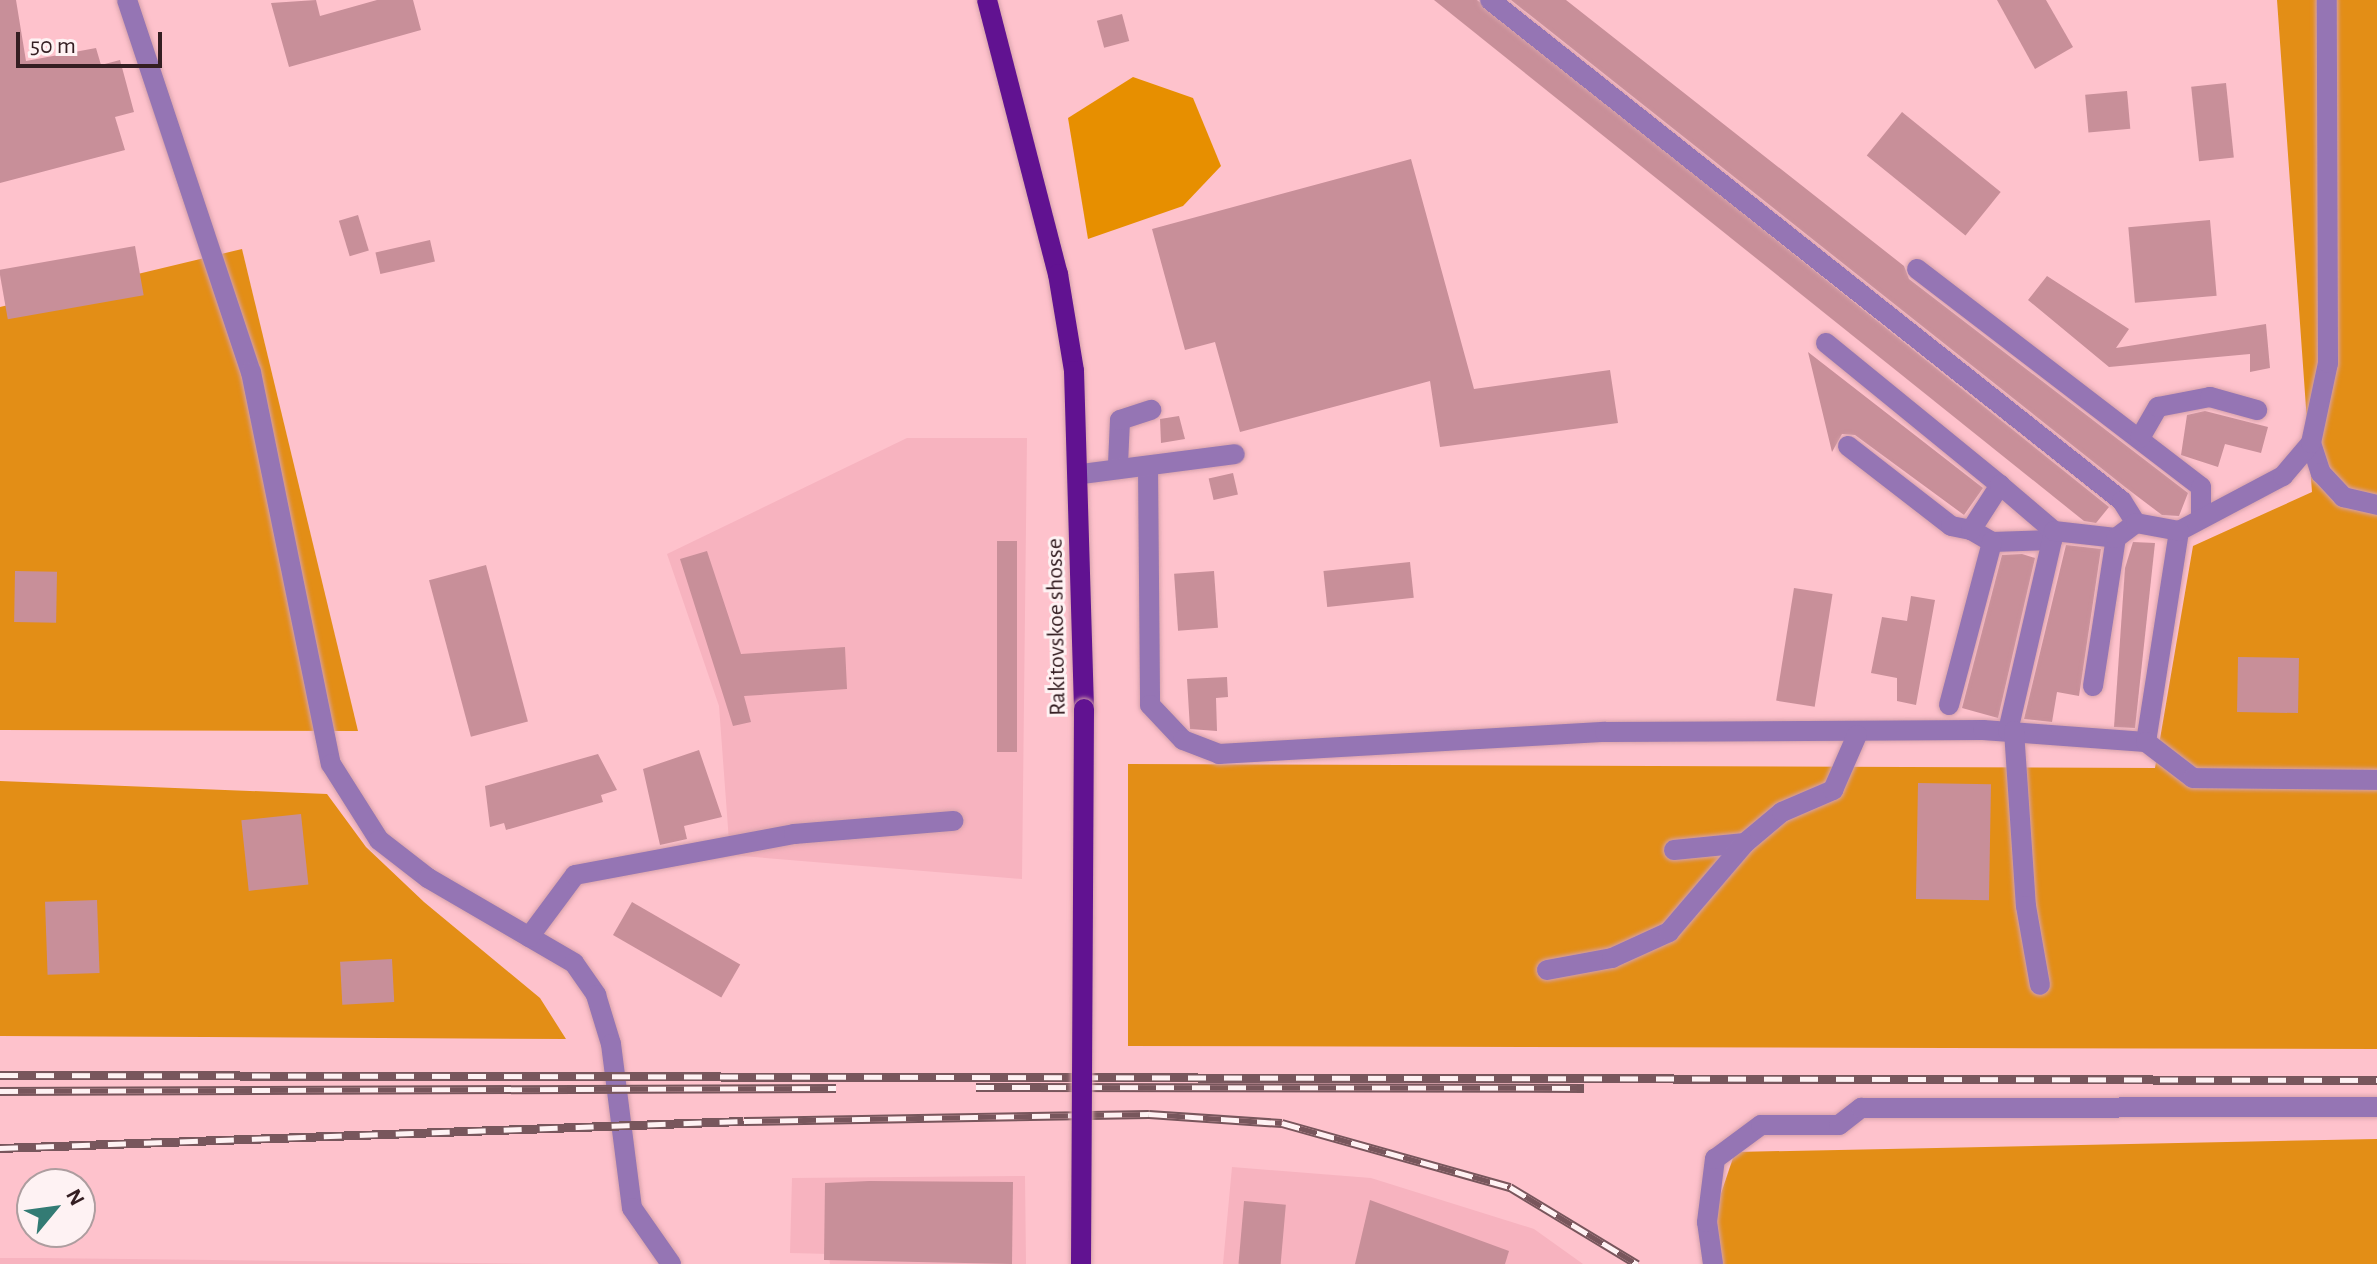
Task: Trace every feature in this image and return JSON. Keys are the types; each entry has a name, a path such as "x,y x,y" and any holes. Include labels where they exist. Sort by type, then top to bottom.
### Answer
{"main road":[{"name":"Rakitovskoe shosse","path":"987,0 1058,274 1082,474 1081,1264"}],"street":[{"path":"127,0 251,372 331,764 379,840 428,878 574,963 596,995 616,1076 632,1208 671,1264"},
{"path":"1490,0 2122,501 2136,523 2179,531"},
{"path":"2146,742 2179,531 2201,513 2283,476 2311,443 2328,363 2327,0"},
{"path":"1917,269 2201,487 2201,513"},
{"path":"1826,343 2000,485 2053,536"},
{"path":"2140,438 2158,407 2210,397 2257,410"},
{"path":"1118,464 1120,420 1151,410"},
{"path":"2311,443 2321,473 2343,497 2377,505"},
{"path":"1848,446 1951,526 1971,530 1992,542 2053,536 2116,538 2136,523"},
{"path":"1082,474 1118,464 1148,466 1235,454"},
{"path":"1148,466 1150,705 1183,740 1219,754 1591,732 1857,735 2011,731 2146,742 2193,778 2377,780"},
{"path":"1971,530 2000,485"},
{"path":"2040,985 2026,906 2011,731 2053,536"},
{"path":"2093,686 2116,538"},
{"path":"1949,705 1992,542"},
{"path":"1547,970 1612,958 1669,932 1745,843 1782,812 1833,790 1857,735"},
{"path":"529,937 575,875 794,834 953,821"},
{"path":"1674,850 1745,843"},
{"path":"1713,1264 1707,1222 1715,1159 1761,1125 1839,1125 1861,1108 2377,1107"}],"shaded area":[{"path":"2277,0 2377,0 2377,1049 1128,1046 1128,764 2155,768 2193,546 2312,492"},
{"path":"1133,77 1193,98 1221,166 1183,206 1088,239 1068,118"},
{"path":"242,249 358,731 0,730 0,307"},
{"path":"907,438 1027,438 1022,879 730,855 719,706 667,554"},
{"path":"0,781 327,794 366,847 424,902 540,998 566,1039 0,1036"},
{"path":"2377,1139 2377,1264 1719,1264 1711,1223 1735,1152"},
{"path":"1232,1167 1371,1178 1534,1229 1583,1264 1223,1264"},
{"path":"1025,1176 1026,1264 830,1264 829,1254 790,1253 792,1178"},
{"path":"0,1258 42,1258 550,1264 0,1264"}],"building":[{"path":"0,0 16,0 26,61 96,48 101,65 120,60 134,112 115,117 125,150 0,183"},
{"path":"316,0 320,16 377,0 413,0 421,30 289,67 271,3"},
{"path":"1434,0 1477,0 2109,507 2096,523 2084,521"},
{"path":"1511,0 1566,0 1904,266 1909,279 2188,493 2179,516 2162,515 2125,487"},
{"path":"1997,0 2046,0 2073,47 2035,69"},
{"path":"1122,14 1129,41 1104,48 1097,21"},
{"path":"2226,83 2234,158 2199,161 2191,87"},
{"path":"2127,91 2130,129 2088,133 2085,95"},
{"path":"1902,112 2001,192 1965,235 1867,156"},
{"path":"1411,159 1474,389 1610,370 1618,423 1440,447 1430,381 1240,432 1215,342 1185,350 1152,229"},
{"path":"358,215 369,250 350,256 339,221"},
{"path":"2210,220 2217,296 2135,303 2128,227"},
{"path":"430,240 435,261 380,274 375,253"},
{"path":"135,246 144,295 8,319 0,270"},
{"path":"2047,276 2129,329 2116,348 2266,324 2270,368 2250,372 2250,354 2109,367 2028,300"},
{"path":"1808,352 1983,488 1964,515 1855,435 1842,434 1832,452"},
{"path":"2205,411 2268,427 2261,453 2225,444 2218,467 2181,455 2187,415"},
{"path":"1179,416 1185,439 1161,443 1160,419"},
{"path":"1233,473 1238,494 1214,500 1209,479"},
{"path":"997,541 1017,541 1017,752 997,752"},
{"path":"2133,542 2155,543 2135,728 2114,727 2125,568"},
{"path":"2066,545 2101,549 2079,696 2057,692 2052,722 2024,719"},
{"path":"707,551 741,654 845,647 847,689 744,696 751,722 733,726 680,559"},
{"path":"2022,554 2035,558 1998,718 1962,708 2002,555"},
{"path":"1410,562 1414,598 1327,607 1323,571"},
{"path":"486,565 528,721 471,737 429,580"},
{"path":"15,571 57,572 56,623 14,622"},
{"path":"1214,571 1218,628 1178,631 1174,574"},
{"path":"1794,588 1833,594 1815,707 1776,701"},
{"path":"1911,596 1935,600 1916,705 1897,701 1897,678 1871,673 1882,617 1907,621"},
{"path":"2238,657 2299,658 2298,713 2237,712"},
{"path":"1227,677 1228,697 1216,698 1217,731 1190,729 1187,679"},
{"path":"699,750 722,817 684,826 687,839 660,845 643,769"},
{"path":"598,754 617,790 601,795 603,802 506,830 504,823 490,827 485,786"},
{"path":"1918,783 1991,784 1989,900 1916,899"},
{"path":"301,814 308,885 249,891 241,820"},
{"path":"97,900 100,973 48,975 45,902"},
{"path":"632,902 740,964 721,997 613,935"},
{"path":"392,959 394,1002 342,1005 340,962"},
{"path":"1013,1182 1012,1264 824,1260 825,1183"},
{"path":"1370,1200 1509,1251 1505,1264 1355,1264"},
{"path":"1244,1201 1286,1205 1281,1264 1239,1264"}],"railway":[{"path":"0,1075 2377,1080"},
{"path":"976,1087 1584,1088"},
{"path":"0,1091 836,1088"},
{"path":"0,1148 744,1121 1149,1114 1282,1123 1510,1187 1637,1264"}]}
